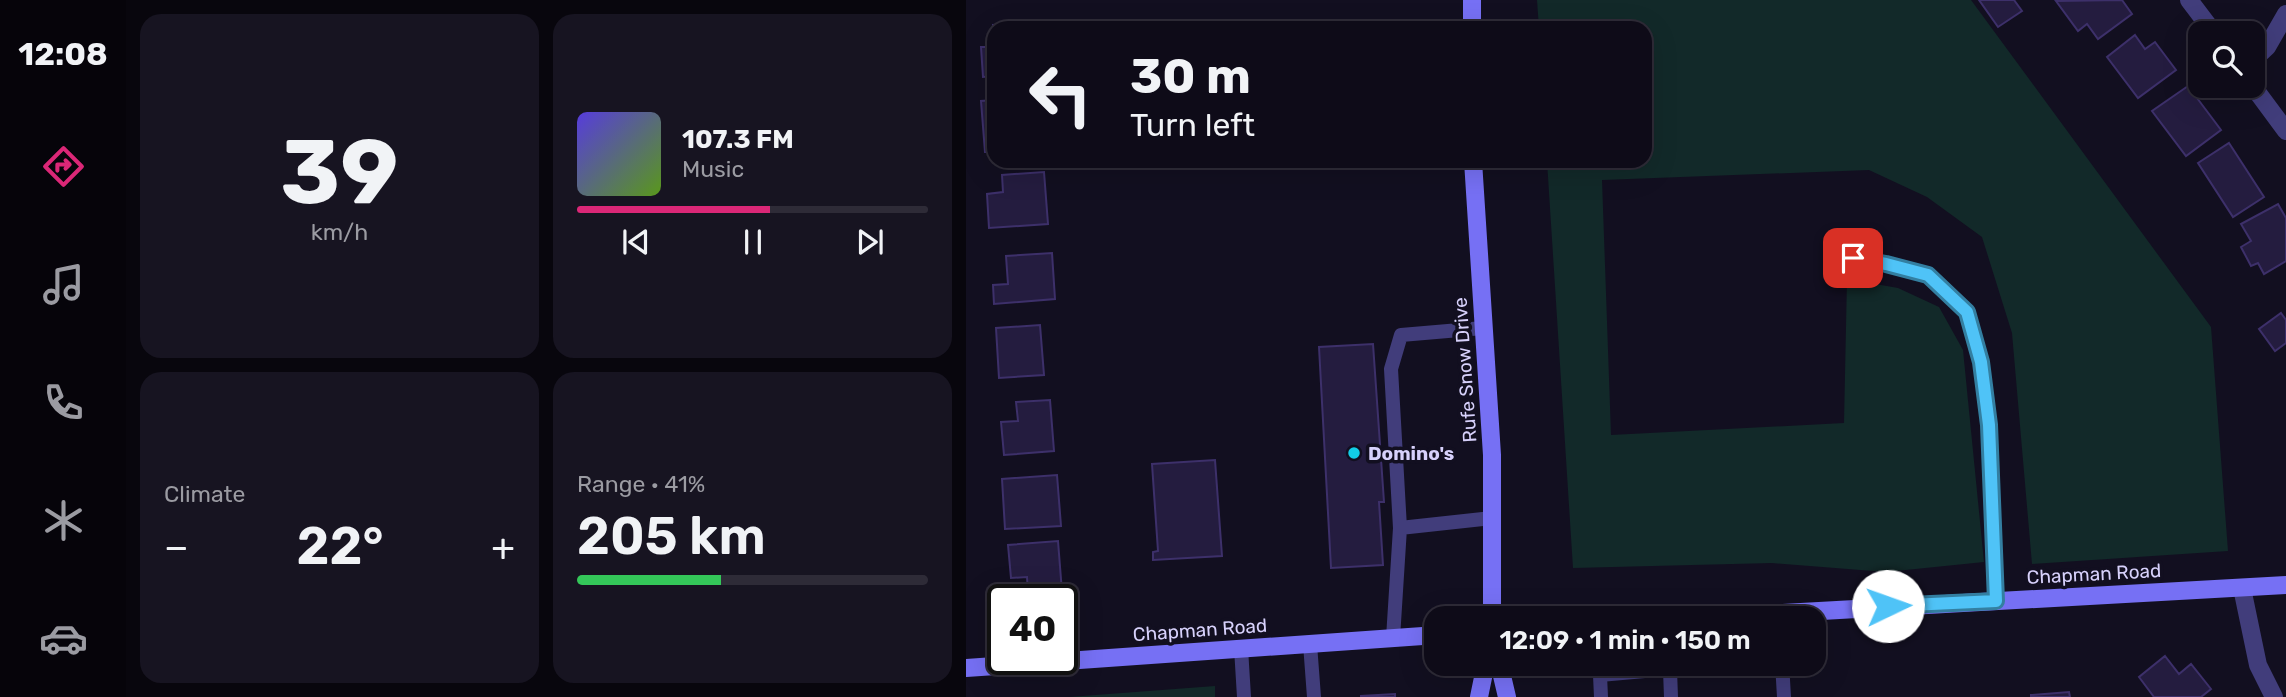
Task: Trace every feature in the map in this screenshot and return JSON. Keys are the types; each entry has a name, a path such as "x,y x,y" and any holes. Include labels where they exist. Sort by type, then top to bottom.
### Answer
{"street":[{"path":"1472,0 1472,21"},
{"path":"2189,0 2205,21"},
{"path":"2265,49 2286,14"},
{"path":"2262,98 2286,131"},
{"name":"Rufe Snow Drive","path":"1473,168 1492,454 1492,606"},
{"name":"Chapman Road","path":"1826,612 2286,585"},
{"path":"2242,588 2258,665 2274,697"},
{"name":"Chapman Road","path":"966,668 1424,636"},
{"path":"1479,697 1483,676"},
{"path":"1502,676 1507,697"}],"lane":[{"path":"1853,258 1928,275 1967,312 1981,362 1989,425 1996,601"},
{"path":"1393,638 1400,528 1391,369 1401,335 1483,328"},
{"path":"1400,528 1492,518"},
{"path":"1310,644 1314,697"},
{"path":"1241,648 1244,697"},
{"path":"1600,676 1601,697"},
{"path":"1670,676 1671,697"},
{"path":"1783,676 1784,697"}],"green space":[{"path":"1537,0 1971,0 2211,327 2228,551 2032,564 2012,333 1982,237 1927,197 1869,170 1602,180 1611,435 1844,423 1847,279 1898,288 1939,307 1963,350 1984,562 1886,572 1772,563 1573,568 1547,168 1652,168 1652,21 1538,21"},
{"path":"1215,686 1215,697 1069,697"}],"building":[{"path":"1979,0 2014,0 2022,11 1998,27"},
{"path":"2122,0 2132,14 2098,39 2087,24 2078,31 2056,1"},
{"path":"2135,35 2145,49 2155,42 2176,70 2138,98 2107,57"},
{"path":"981,47 987,47 987,77 983,77"},
{"path":"2188,86 2188,98 2197,98 2221,130 2186,156 2152,111"},
{"path":"981,101 987,101 987,152 985,152"},
{"path":"2229,143 2264,197 2233,217 2198,163"},
{"path":"1044,172 1048,224 989,228 987,194 1003,192 1002,175"},
{"path":"2278,204 2286,218 2286,261 2264,274 2258,263 2251,266 2241,247 2251,241 2241,224"},
{"path":"1052,253 1055,299 994,304 993,285 1008,284 1006,256"},
{"path":"2281,313 2286,320 2286,343 2275,351 2259,329"},
{"path":"1040,325 1044,375 999,378 996,328"},
{"path":"1373,344 1384,502 1379,502 1383,565 1331,568 1319,347"},
{"path":"1050,400 1054,451 1004,455 1001,422 1018,421 1016,402"},
{"path":"1215,460 1222,556 1153,560 1153,552 1158,551 1152,464"},
{"path":"1057,475 1061,526 1005,529 1002,479"},
{"path":"1058,541 1061,584 1027,584 1027,577 1011,578 1008,545"},
{"path":"2165,656 2179,674 2191,664 2211,689 2201,697 2154,697 2139,677"},
{"path":"2069,692 2070,697 2031,697 2031,695"},
{"path":"1395,694 1395,697 1361,697 1361,696"}],"place":[{"name":"Domino's","path":"1354,453"}],"route":[{"path":"1853,258 1928,275 1967,312 1981,362 1989,425 1996,601 1888,606"}]}
